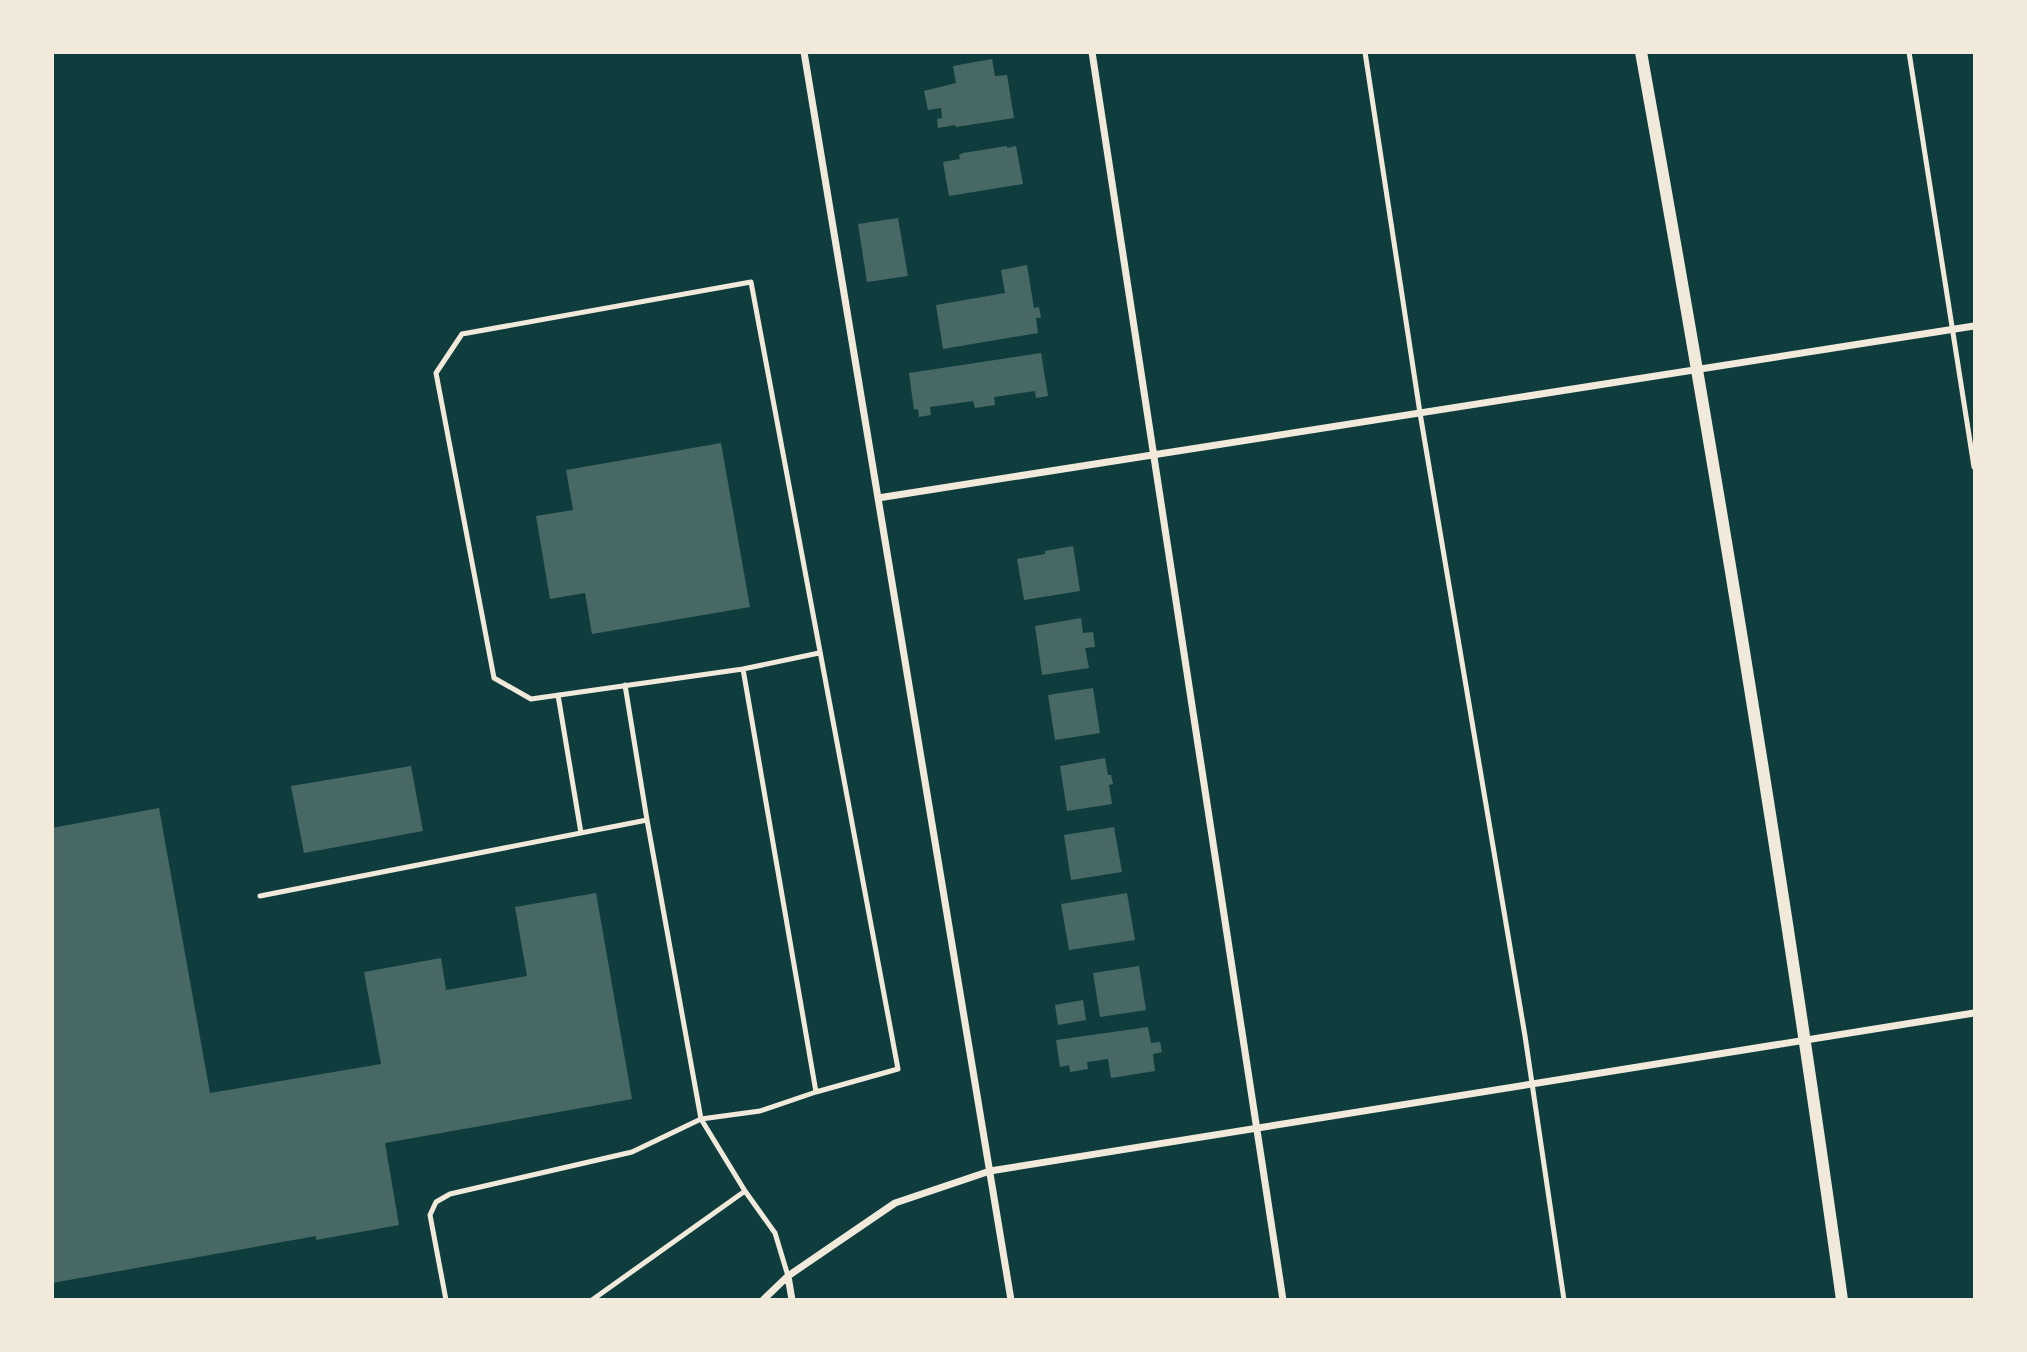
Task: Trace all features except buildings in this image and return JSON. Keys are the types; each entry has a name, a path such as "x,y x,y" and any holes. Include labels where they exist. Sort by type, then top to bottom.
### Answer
{"street":[{"path":"804,52 1011,1300"},
{"path":"1091,52 1283,1300"},
{"path":"1641,52 1698,370 1805,1040 1842,1300"},
{"path":"878,498 1975,326"},
{"path":"763,1300 788,1276 895,1203 990,1171 1975,1013"},
{"path":"788,1276 792,1300"}],"lane":[{"path":"1364,52 1420,413 1532,1085 1564,1300"},
{"path":"1909,52 1975,467"},
{"path":"446,1300 430,1215 436,1202 450,1194 632,1152 701,1119 760,1111 898,1069 751,282 462,334 436,373 494,678 531,699 743,669 819,653"},
{"path":"743,669 816,1092"},
{"path":"625,685 701,1119 745,1191 775,1233 788,1276"},
{"path":"558,695 581,833"},
{"path":"260,896 647,820"},
{"path":"592,1300 745,1191"}]}
